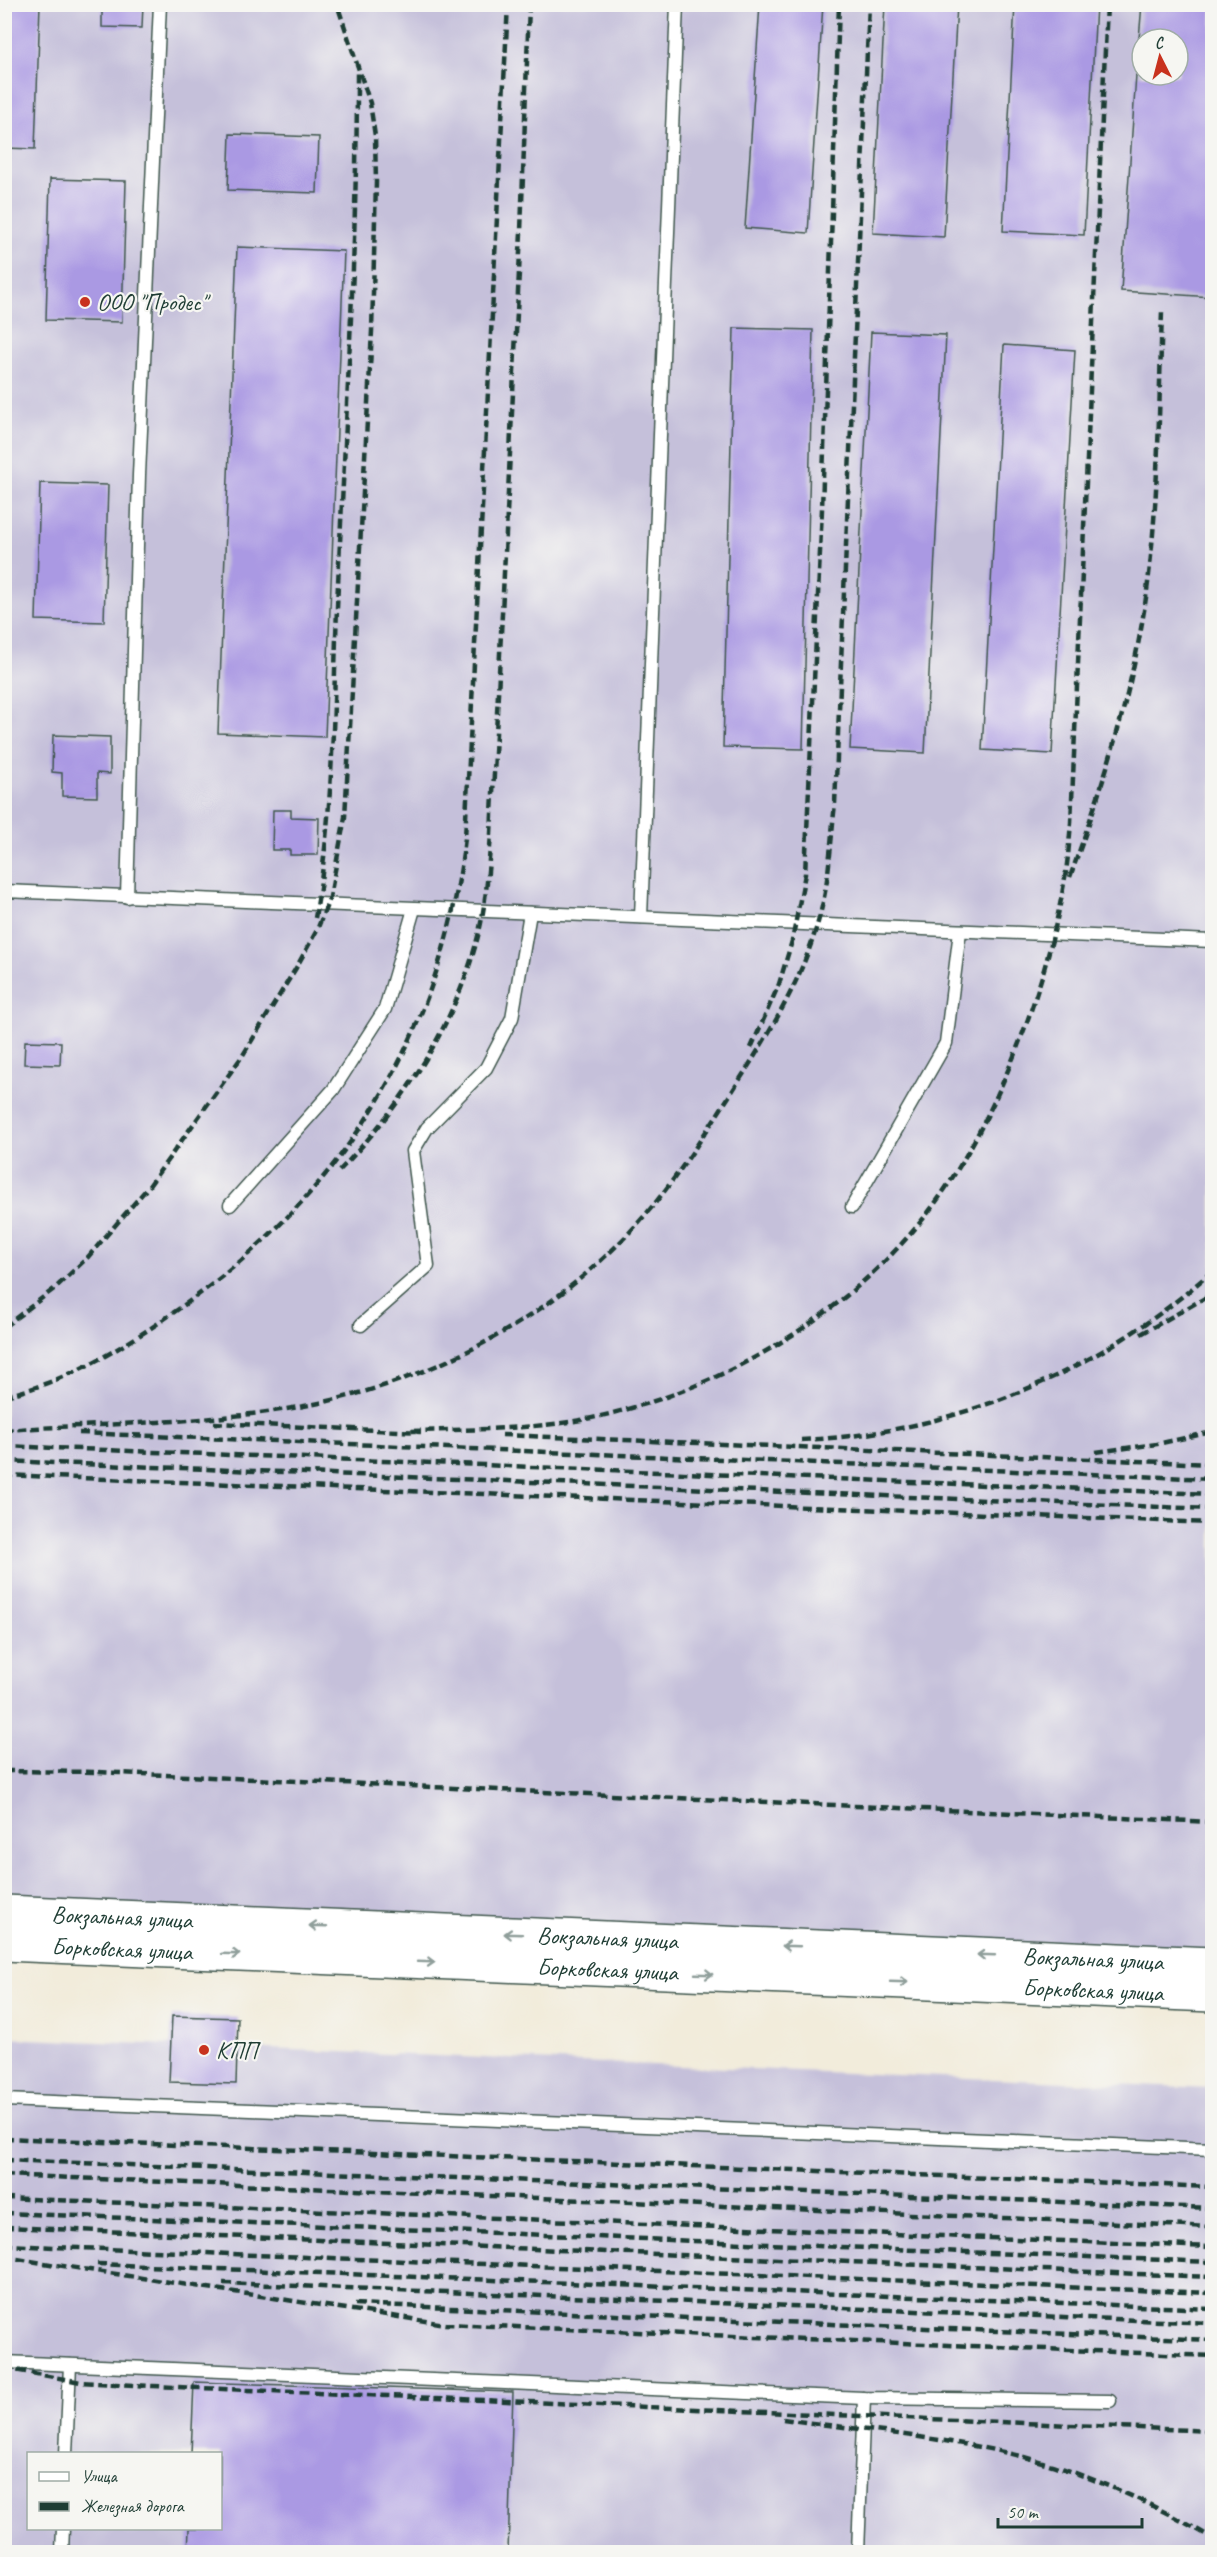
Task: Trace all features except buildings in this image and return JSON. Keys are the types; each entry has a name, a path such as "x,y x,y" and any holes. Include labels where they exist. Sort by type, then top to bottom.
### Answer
{"main road":[{"name":"Вокзальная улица","path":"4,1912 1212,1964"},
{"name":"Борковская улица","path":"4,1944 1212,1995"}],"lane":[{"path":"128,897 139,475 160,4"},
{"path":"641,917 677,4"},
{"path":"4,891 1212,941"},
{"path":"230,1205 333,1090 385,1009 414,909"},
{"path":"361,1325 428,1266 413,1151 427,1128 486,1068 512,1018 530,913"},
{"path":"852,1207 946,1044 960,931"},
{"path":"4,2100 1212,2149"},
{"path":"4,2362 864,2398 1110,2401"},
{"path":"66,2452 70,2365"},
{"path":"858,2553 864,2398"},
{"path":"62,2553 63,2530"}],"shaded area":[{"path":"5,5 1212,5 1212,1958 5,1905"},
{"path":"4,2038 1212,2088 1212,2552 5,2552"}],"railway":[{"path":"4,1327 54,1289 88,1257 149,1186 243,1055 317,930 330,897 345,817 372,331 376,182 375,136 370,103 337,4"},
{"path":"4,1396 70,1374 132,1340 230,1270 284,1220 331,1167 372,1110 406,1048 433,983 452,913 465,838 508,4"},
{"path":"339,1171 403,1095 438,1039 465,978 479,933 484,905 491,834 521,232 529,4"},
{"path":"751,1048 779,984 792,941 805,874 822,509 839,4"},
{"path":"4,1430 206,1419 285,1409 370,1390 414,1375 458,1356 540,1309 614,1249 646,1214 674,1178 765,1039 793,986 815,931 825,890 835,804 869,4"},
{"path":"412,1431 515,1428 567,1422 617,1412 661,1399 704,1382 785,1340 823,1314 859,1285 893,1253 923,1219 972,1145 993,1103 1013,1059 1044,969 1056,925 1068,853 1107,4"},
{"path":"315,918 322,877 330,793 353,265 357,73"},
{"path":"1070,877 1107,768 1127,695 1142,621 1154,515 1162,311"},
{"path":"801,1440 857,1435 913,1425 968,1411 1022,1391 1073,1367 1122,1339 1169,1307 1212,1271"},
{"path":"1141,1334 1212,1294"},
{"path":"214,1423 421,1432"},
{"path":"1096,1452 1157,1444 1212,1432"},
{"path":"79,1433 1212,1479"},
{"path":"502,1435 1212,1464"},
{"path":"4,1446 1212,1494"},
{"path":"4,1461 1212,1509"},
{"path":"4,1475 1212,1523"},
{"path":"4,1771 98,1772 1212,1822"},
{"path":"4,2138 1212,2187"},
{"path":"4,2160 1212,2208"},
{"path":"4,2175 1212,2227"},
{"path":"4,2198 1212,2247"},
{"path":"4,2213 1212,2262"},
{"path":"4,2227 1212,2277"},
{"path":"4,2245 1212,2293"},
{"path":"4,2257 445,2324 1212,2356"},
{"path":"97,2264 1212,2309"},
{"path":"223,2283 1212,2323"},
{"path":"355,2304 1212,2340"},
{"path":"4,2368 81,2382 153,2386 1212,2431"},
{"path":"783,2419 964,2444 1034,2460 1123,2492 1212,2538"}],"place":[{"name":"ООО \"Продес\"","path":"85,302"},
{"name":"КПП","path":"204,2050"}]}
